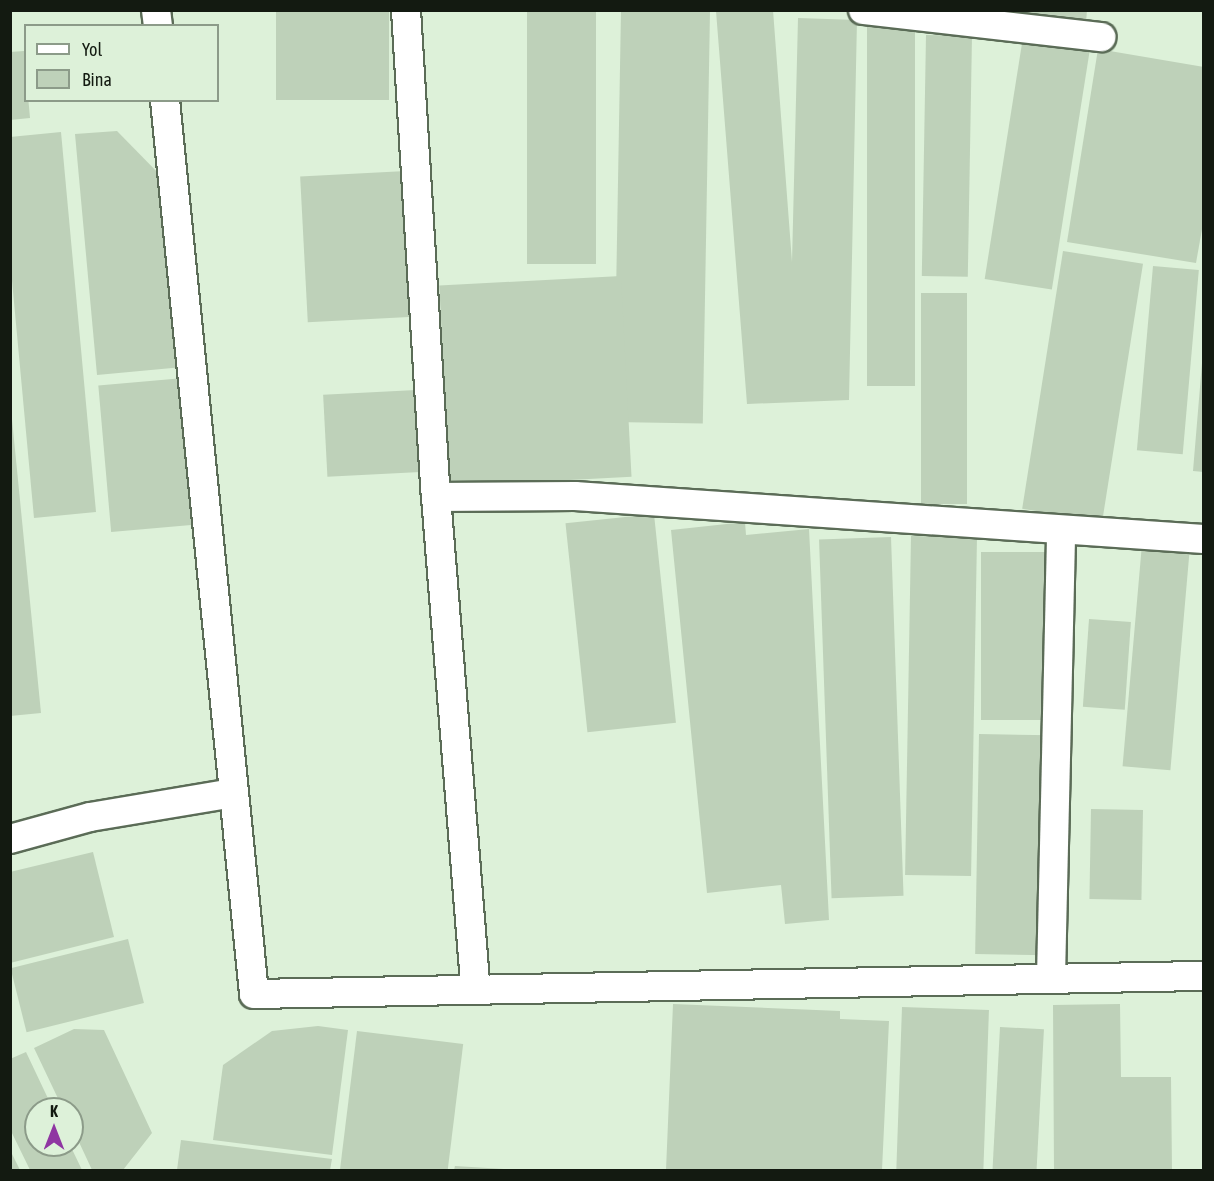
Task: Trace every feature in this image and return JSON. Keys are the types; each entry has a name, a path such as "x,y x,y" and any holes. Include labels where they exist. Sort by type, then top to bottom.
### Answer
{"street":[{"path":"406,10 436,497 476,989"},
{"path":"862,10 1101,38"},
{"path":"165,102 254,994 1203,976"},
{"path":"436,497 575,496 1203,539"},
{"path":"1051,978 1061,530"},
{"path":"10,839 90,817 234,793"}],"building":[{"path":"276,10 389,10 389,100 276,100"},
{"path":"527,10 596,10 596,264 527,264"},
{"path":"621,10 710,12 703,423 614,422"},
{"path":"773,10 792,262 798,18 857,20 849,400 747,404 716,11"},
{"path":"981,10 1087,10 1086,23"},
{"path":"867,26 915,26 915,386 867,386"},
{"path":"926,35 972,36 968,277 922,276"},
{"path":"1023,37 1090,48 1052,290 985,279"},
{"path":"1098,49 1204,67 1204,218 1196,263 1067,242"},
{"path":"24,51 24,102 29,102 30,118 10,120 10,52"},
{"path":"117,131 166,181 183,367 97,375 75,134"},
{"path":"61,132 96,512 34,518 10,259 10,137"},
{"path":"406,171 414,317 308,322 300,177"},
{"path":"1063,251 1143,264 1102,521 1022,509"},
{"path":"1153,266 1199,270 1183,454 1137,450"},
{"path":"621,276 632,477 450,486 439,286"},
{"path":"921,293 967,293 967,504 921,504"},
{"path":"1202,363 1204,363 1204,472 1193,471"},
{"path":"184,378 197,524 111,532 98,385"},
{"path":"416,390 420,472 327,477 323,395"},
{"path":"10,399 41,713 10,716"},
{"path":"654,514 676,723 587,732 565,523"},
{"path":"745,522 746,535 809,529 829,920 785,924 781,885 707,893 671,530"},
{"path":"911,536 977,537 971,876 905,875"},
{"path":"891,537 904,896 832,898 819,540"},
{"path":"1142,544 1190,548 1170,770 1123,766"},
{"path":"981,552 1054,552 1054,720 981,720"},
{"path":"1089,619 1131,622 1125,710 1083,707"},
{"path":"979,734 1052,735 1048,955 975,954"},
{"path":"1091,809 1143,810 1141,900 1089,899"},
{"path":"93,852 114,937 10,963 10,872"},
{"path":"128,939 144,1003 27,1032 11,968"},
{"path":"673,1004 840,1011 840,1019 889,1021 882,1170 666,1170"},
{"path":"1120,1004 1121,1077 1171,1077 1172,1170 1054,1170 1053,1005"},
{"path":"902,1007 989,1010 983,1170 896,1170"},
{"path":"318,1026 348,1030 332,1155 213,1140 223,1065 272,1031"},
{"path":"1000,1027 1044,1029 1037,1170 993,1170"},
{"path":"74,1029 104,1030 152,1133 123,1170 92,1170 84,1153 84,1097 57,1097 34,1048"},
{"path":"357,1031 463,1044 448,1170 340,1170"},
{"path":"26,1052 47,1097 24,1097 24,1157 76,1157 82,1170 30,1170 10,1129 10,1059"},
{"path":"181,1140 332,1159 330,1170 177,1170"},
{"path":"10,1150 20,1170 10,1170"},
{"path":"455,1166 504,1169 504,1170 454,1170"}]}
